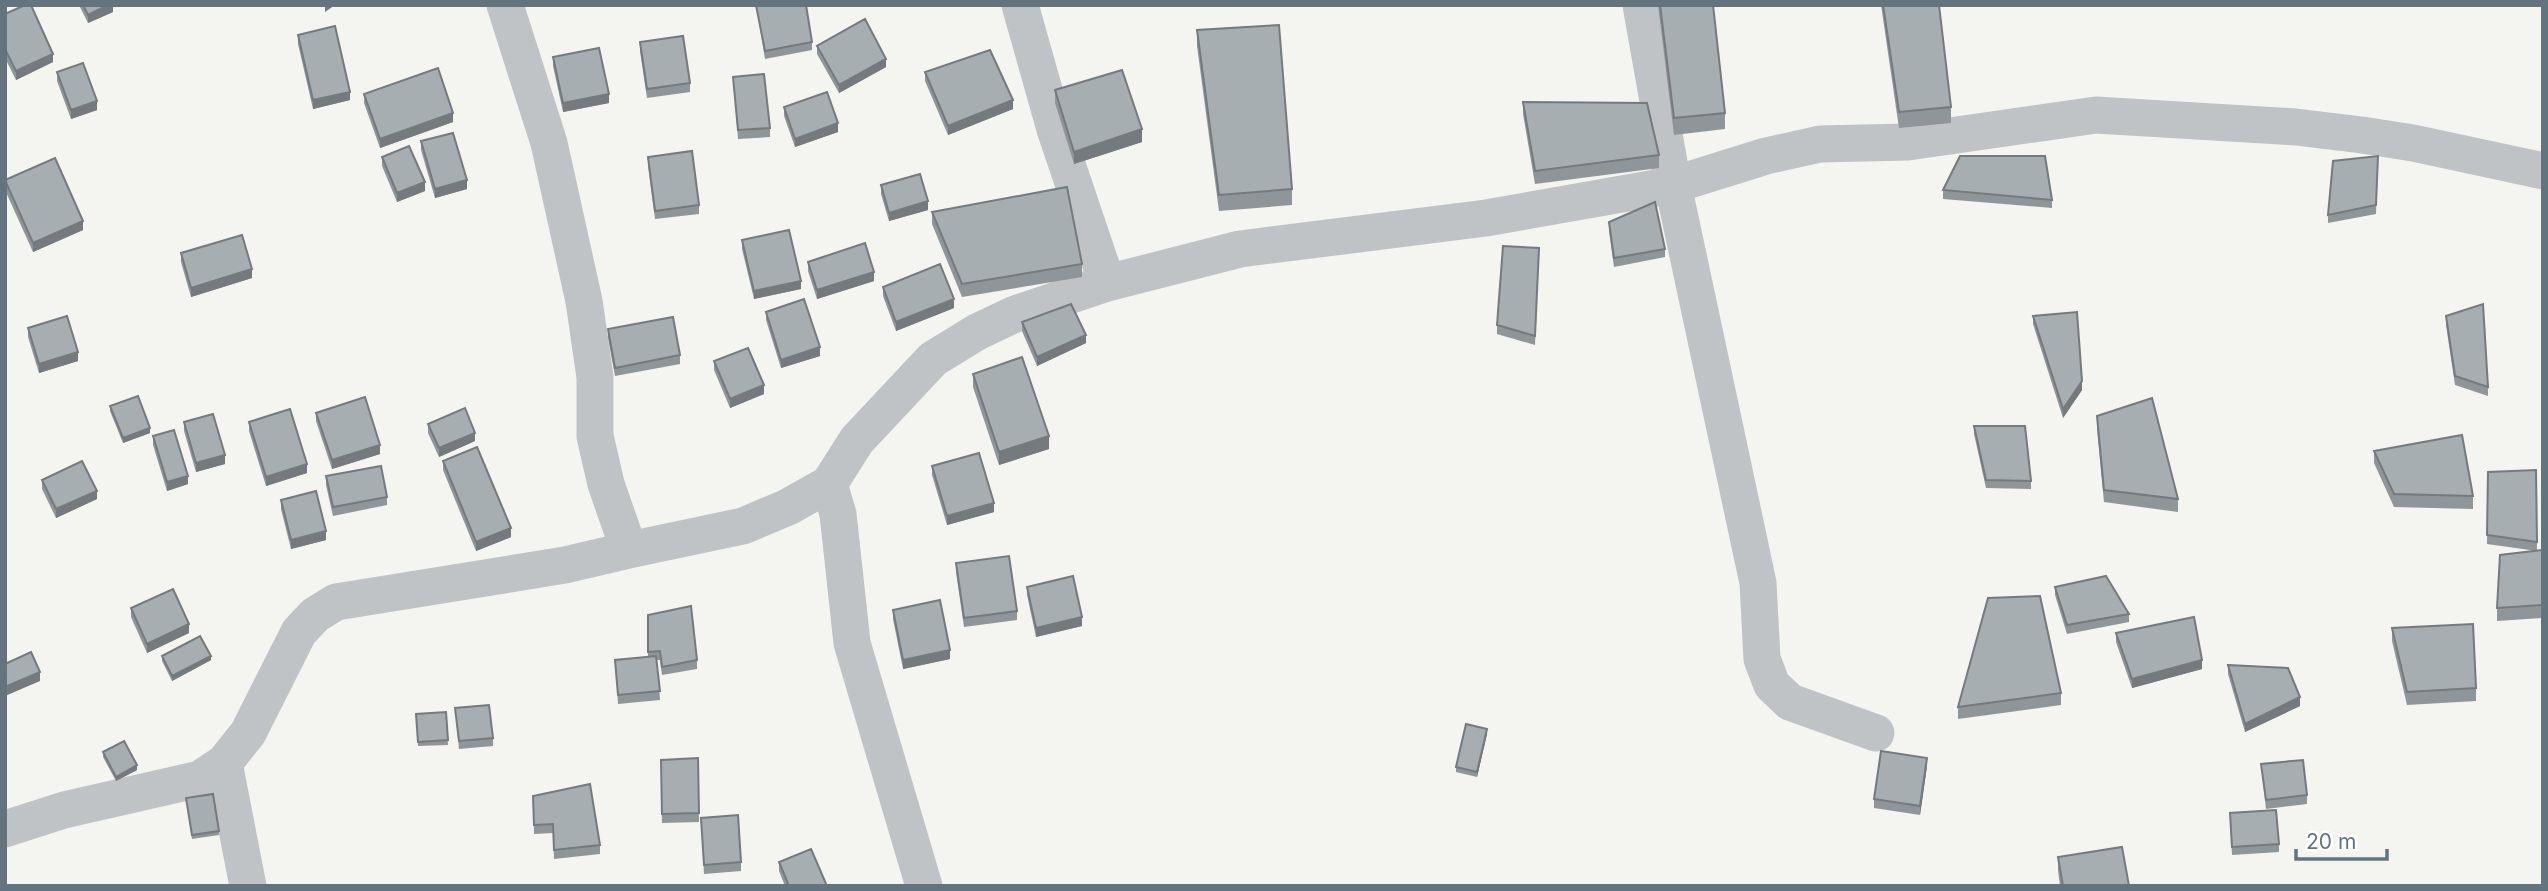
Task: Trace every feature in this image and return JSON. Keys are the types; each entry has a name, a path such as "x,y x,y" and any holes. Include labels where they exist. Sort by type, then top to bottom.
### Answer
{"street":[{"path":"505,5 549,143 584,301 595,377 595,436 606,484 629,550"},
{"path":"1020,5 1055,128 1107,283"},
{"path":"1641,5 1673,185 1758,583 1762,659 1772,685 1790,702 1876,733"},
{"path":"5,829 64,810 200,779 224,763 248,733 299,632 315,615 336,602 565,565 743,526 788,507 829,484 857,440 933,359 977,332 1014,314 1107,283 1240,249 1486,218 1673,185 1766,156 1820,145 1908,142 2096,115 2296,127 2362,135 2413,143 2543,172"},
{"path":"829,484 838,514 852,643 924,886"},
{"path":"224,763 248,886"}],"building":[{"path":"31,5 53,54 16,71 5,49 5,14"},
{"path":"83,5 108,5 88,15"},
{"path":"756,5 806,5 812,42 765,51"},
{"path":"1660,5 1713,5 1725,113 1674,118"},
{"path":"1883,5 1939,5 1951,107 1899,112"},
{"path":"865,19 886,59 839,85 817,46"},
{"path":"1279,25 1292,189 1219,195 1197,30"},
{"path":"335,26 350,92 313,100 298,35"},
{"path":"683,36 690,83 647,89 640,42"},
{"path":"599,48 609,94 563,103 553,57"},
{"path":"990,50 1013,100 948,126 925,72"},
{"path":"83,63 97,101 71,110 57,72"},
{"path":"438,68 453,113 380,139 364,94"},
{"path":"1122,70 1142,129 1074,152 1055,90"},
{"path":"764,74 770,128 738,130 733,77"},
{"path":"827,92 838,123 795,139 784,107"},
{"path":"1523,102 1647,103 1659,155 1535,171"},
{"path":"453,133 467,180 435,189 421,141"},
{"path":"409,146 425,182 397,193 382,157"},
{"path":"692,151 699,205 655,211 648,157"},
{"path":"1960,156 2045,156 2052,200 1943,190"},
{"path":"2378,156 2376,205 2328,215 2333,161"},
{"path":"55,158 83,221 33,243 5,180"},
{"path":"920,174 928,201 889,213 881,185"},
{"path":"1067,187 1082,264 962,284 932,212"},
{"path":"1655,202 1665,249 1614,258 1609,222"},
{"path":"789,230 801,281 754,291 742,240"},
{"path":"242,235 252,269 191,288 181,253"},
{"path":"865,243 874,272 817,290 808,262"},
{"path":"1503,246 1539,248 1535,336 1497,325"},
{"path":"940,264 954,299 896,322 883,287"},
{"path":"804,299 820,347 781,360 766,312"},
{"path":"1071,304 1086,335 1037,357 1022,322"},
{"path":"2483,304 2488,387 2455,376 2446,316"},
{"path":"2077,312 2082,381 2063,409 2033,316"},
{"path":"67,316 78,352 39,364 28,328"},
{"path":"673,317 680,355 615,368 608,329"},
{"path":"748,348 764,385 730,399 714,361"},
{"path":"1022,357 1049,436 999,452 973,374"},
{"path":"138,396 150,428 123,438 110,406"},
{"path":"365,397 380,445 332,460 316,413"},
{"path":"2152,398 2178,499 2104,490 2097,416"},
{"path":"465,408 475,433 439,448 428,424"},
{"path":"290,409 307,464 266,477 249,422"},
{"path":"213,414 225,455 196,463 184,422"},
{"path":"1974,426 2025,426 2031,481 1986,480"},
{"path":"174,430 188,476 167,482 153,436"},
{"path":"2462,435 2473,496 2394,494 2374,451"},
{"path":"477,447 511,528 476,542 443,461"},
{"path":"979,453 994,503 947,516 932,466"},
{"path":"82,461 97,491 56,509 42,480"},
{"path":"381,466 387,497 333,507 326,476"},
{"path":"2536,470 2537,542 2487,535 2488,472"},
{"path":"316,491 326,531 291,540 281,500"},
{"path":"2543,550 2543,605 2497,608 2500,555"},
{"path":"1009,556 1017,611 964,618 956,563"},
{"path":"1073,576 1082,617 1036,628 1027,587"},
{"path":"2106,576 2129,614 2067,625 2055,587"},
{"path":"173,589 189,624 147,644 131,608"},
{"path":"2040,596 2061,693 1958,707 1988,598"},
{"path":"940,600 950,650 903,660 893,610"},
{"path":"691,606 697,660 662,667 660,651 648,652 648,615"},
{"path":"2194,617 2202,660 2132,679 2116,633"},
{"path":"2473,624 2476,688 2407,692 2392,628"},
{"path":"200,636 211,656 172,676 162,656"},
{"path":"31,652 40,672 5,687 5,664"},
{"path":"656,656 660,691 618,695 615,660"},
{"path":"2228,665 2288,668 2300,697 2245,724"},
{"path":"489,705 493,738 459,741 455,708"},
{"path":"446,712 448,740 418,742 416,714"},
{"path":"1466,724 1487,729 1477,772 1456,767"},
{"path":"124,741 137,765 116,777 103,752"},
{"path":"1881,751 1927,758 1920,806 1874,799"},
{"path":"698,758 699,813 662,814 661,760"},
{"path":"2303,760 2307,795 2266,800 2261,764"},
{"path":"590,784 600,845 554,850 553,824 534,825 533,796"},
{"path":"213,794 219,831 192,835 186,798"},
{"path":"2276,810 2279,844 2232,847 2230,813"},
{"path":"738,815 741,862 704,865 701,818"},
{"path":"2122,847 2129,886 2063,886 2058,857"},
{"path":"811,849 827,886 789,886 779,862"}]}
